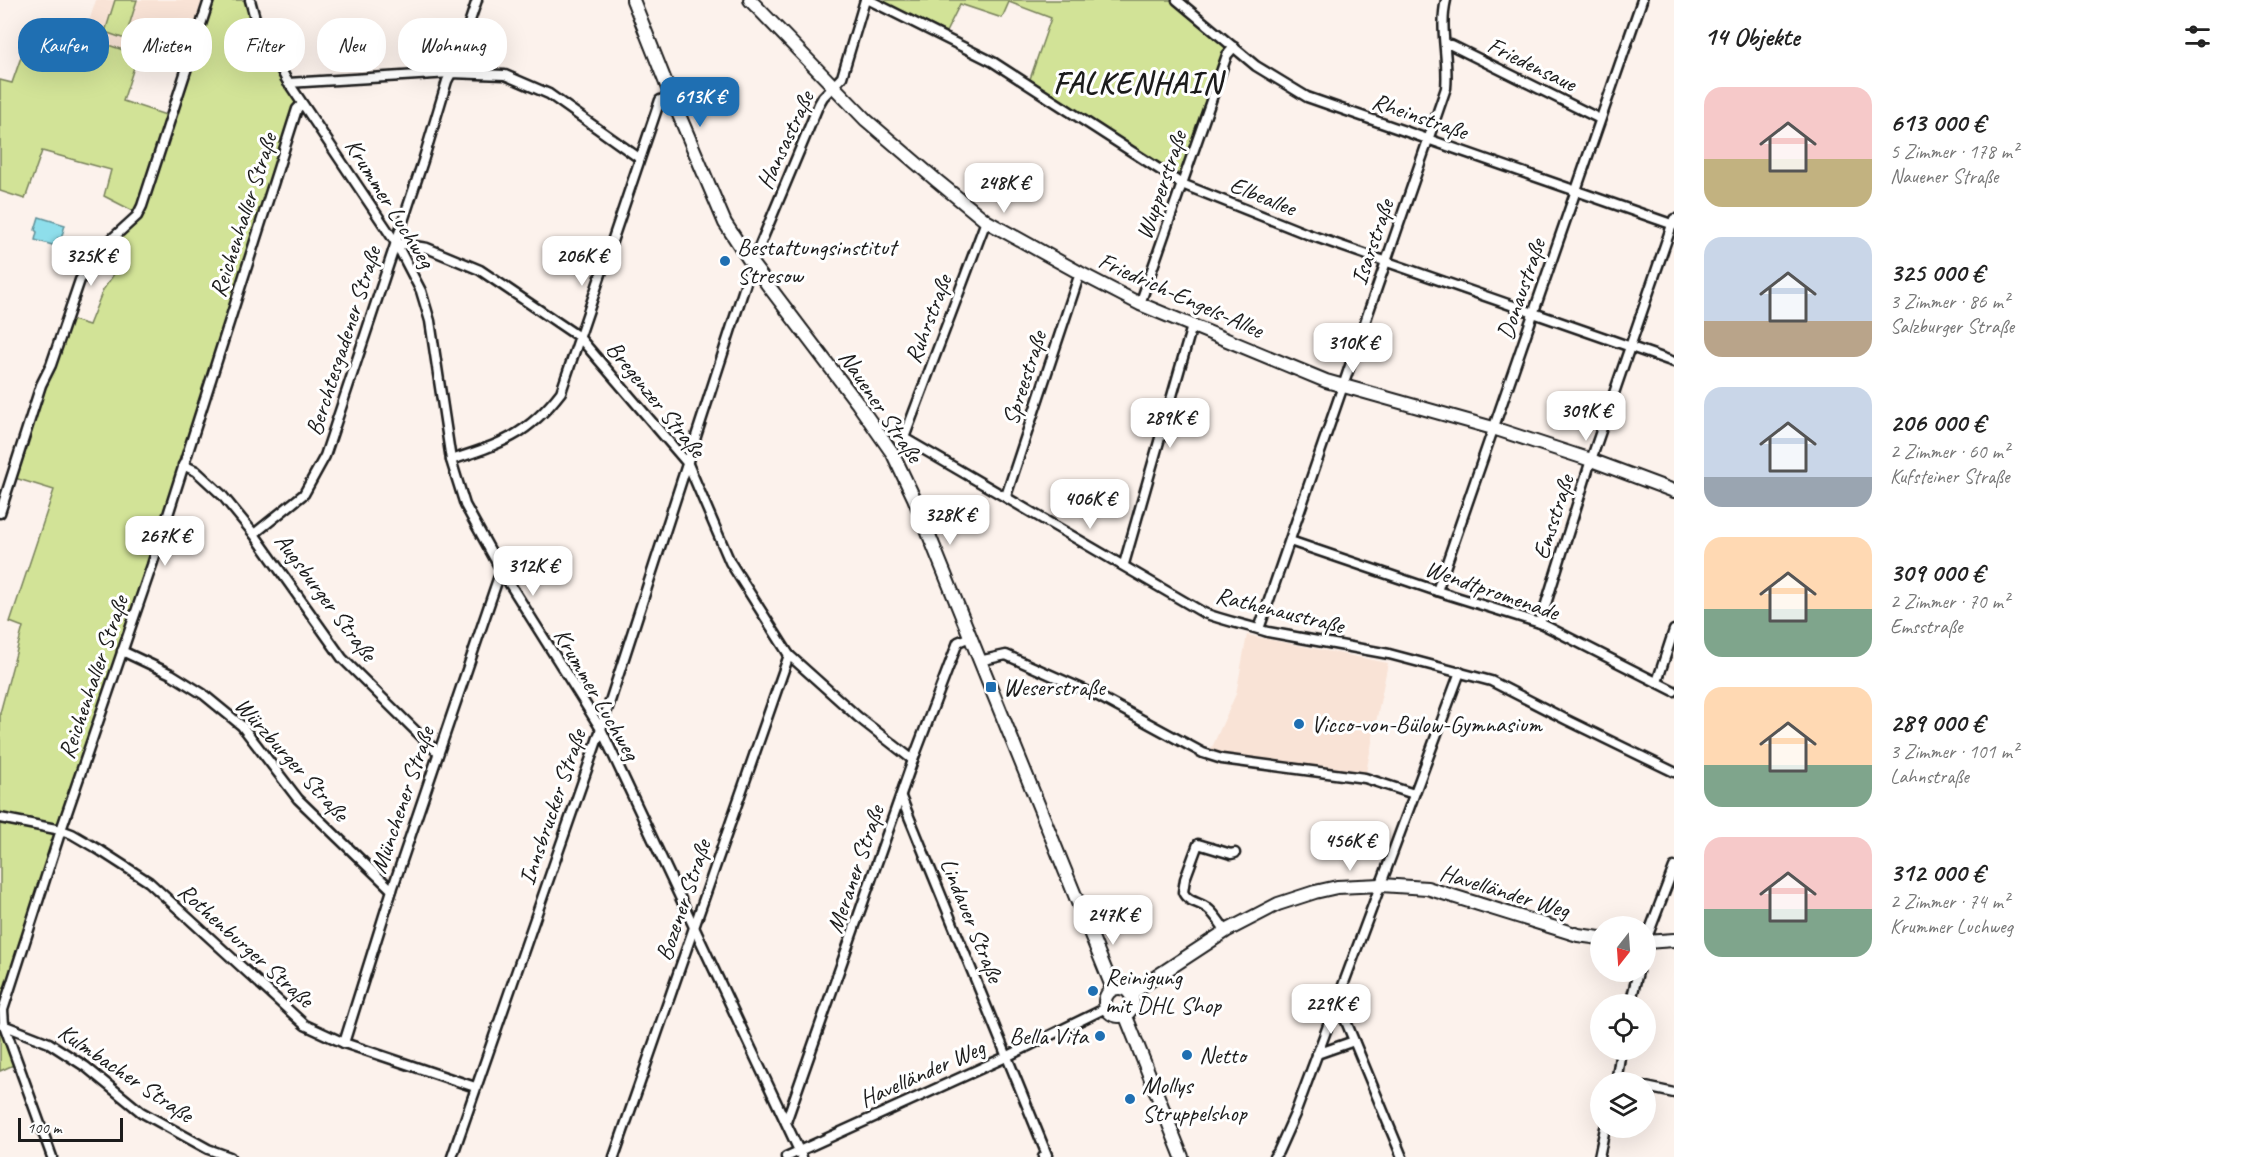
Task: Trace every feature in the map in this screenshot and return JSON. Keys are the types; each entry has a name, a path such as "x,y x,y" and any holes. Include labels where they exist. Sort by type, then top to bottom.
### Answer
{"street":[{"path":"0,513 40,385 51,365 80,280 105,246 137,216 142,206 209,0"},
{"name":"Krummer Luchweg","path":"250,0 255,18 288,83 396,243 422,291 430,321 451,460 465,505 501,570 601,729 801,1154"},
{"name":"Berchtesgadener Straße","path":"254,534 304,494 314,480 325,456 477,0"},
{"name":"Nauener Straße","path":"633,0 717,207 752,264 893,454 914,498 1113,989"},
{"name":"Friedrich-Engels-Allee","path":"750,0 866,120 987,221 1080,273 1140,304 1343,387 1494,428 1591,460 1674,491"},
{"name":"Hansastraße","path":"752,264 819,104 842,77 867,0"},
{"name":"Elbeallee","path":"867,0 993,62 1182,184 1291,229 1674,362"},
{"name":"Rheinstraße","path":"1177,0 1256,66 1307,97 1673,223"},
{"name":"Isarstraße","path":"1259,629 1446,88 1446,45 1442,24 1446,0"},
{"name":"Donaustraße","path":"1437,591 1642,0"},
{"name":"Friedensaue","path":"1446,45 1451,45 1600,119"},
{"name":"Wupperstraße","path":"1140,304 1227,55 1233,47"},
{"path":"288,83 451,73 506,75 549,94 639,158"},
{"path":"451,460 513,437 546,412 561,392 660,100 671,96"},
{"name":"Reichenhaller Straße","path":"2,1024 3,1010 61,830 183,465 297,109 302,104"},
{"name":"Ruhrstraße","path":"907,431 987,221"},
{"name":"Emsstraße","path":"1540,623 1591,460 1673,223"},
{"name":"Bregenzer Straße","path":"396,243 427,248 480,270 579,337 688,464 730,562 789,656 858,717 913,760"},
{"name":"Innsbrucker Straße","path":"452,1157 601,729 752,264"},
{"name":"Spreestraße","path":"1006,496 1080,273"},
{"path":"1124,564 1192,326"},
{"name":"Rathenaustraße","path":"907,431 904,438 1124,564 1204,613 1221,620 1389,654 1491,681 1573,724 1674,772"},
{"name":"Augsburger Straße","path":"183,465 196,471 222,495 254,534 342,658 438,753"},
{"name":"Wendtpromenade","path":"1290,541 1540,623 1674,691"},
{"name":"Münchener Straße","path":"344,1043 392,890 501,570"},
{"path":"1657,682 1674,630"},
{"name":"Meraner Straße","path":"786,1122 913,760 958,642 970,637"},
{"name":"Würzburger Straße","path":"122,651 179,679 203,694 242,726 298,799 392,890"},
{"path":"979,661 1006,655 1098,696 1203,753 1222,759 1365,778 1414,794"},
{"name":"Bozener Straße","path":"614,1157 789,656"},
{"path":"1274,1157 1295,1114 1460,672"},
{"name":"Lindauer Straße","path":"901,797 1047,1155 1043,1157"},
{"name":"Rothenburger Straße","path":"0,818 61,830 101,851 149,882 305,1025 344,1043 475,1087"},
{"path":"1226,931 1215,915 1204,906 1188,899 1183,892 1185,879 1198,844 1231,854 1235,853"},
{"path":"1655,916 1674,867"},
{"name":"Havelländer Weg","path":"1130,994 1226,931 1278,904 1337,887 1381,885 1426,888 1578,935 1590,937"},
{"path":"1656,941 1674,940"},
{"path":"1123,988 1130,994 1133,1003 1129,1012 1112,1014 1106,1008 1105,999 1109,991 1123,988"},
{"name":"Havelländer Weg","path":"786,1157 801,1154 1006,1058 1106,1008"},
{"path":"1333,1012 1345,1019 1402,1157"},
{"path":"1125,1014 1182,1157"},
{"path":"2,1024 52,1157"},
{"name":"Kulmbacher Straße","path":"2,1024 49,1043 86,1067 141,1112 208,1149 230,1157"},
{"path":"1317,1054 1354,1041"},
{"path":"1656,1089 1674,1092"},
{"path":"1599,1157 1603,1138"}],"shaded area":[{"path":"96,0 209,0 203,18 121,18 121,49 109,45 109,18 90,18"},
{"name":"Vicco-von-Bülow-Gymnasium","path":"1247,635 1388,663 1365,777 1209,754 1236,694"}],"green space":[{"path":"115,0 137,0 131,18 121,18 121,38 109,33 109,19"},
{"path":"211,0 248,0 252,18 224,18 224,72 280,72 296,102 152,565 2,1009 18,1063 0,1071 0,713 23,627 10,622 54,490 15,478 69,319 89,325 103,290 123,261 107,248 141,215 104,196 111,170 42,151 25,199 0,191 0,80 12,83 18,66 18,72 109,72 109,45 121,49 121,72 132,72 123,101 172,117 187,72 212,72 212,18 205,18"},
{"path":"879,0 1171,0 1224,43 1225,50 1181,173 1171,173 1030,79 1051,18 1009,2 1002,18 960,4 946,32"}],"water":[{"path":"39,217 65,225 61,239 58,238 56,246 35,240"}],"place":[{"name":"Bestattungsinstitut Stresow","path":"725,261"},
{"name":"Weserstraße","path":"991,687"},
{"name":"Vicco-von-Bülow-Gymnasium","path":"1299,724"},
{"name":"Reinigung mit DHL Shop","path":"1093,991"},
{"name":"Bella Vita","path":"1100,1036"},
{"name":"Netto","path":"1187,1055"},
{"name":"Mollys Struppelshop","path":"1130,1099"}],"district":[{"name":"FALKENHAIN","path":"1138,83"}]}
